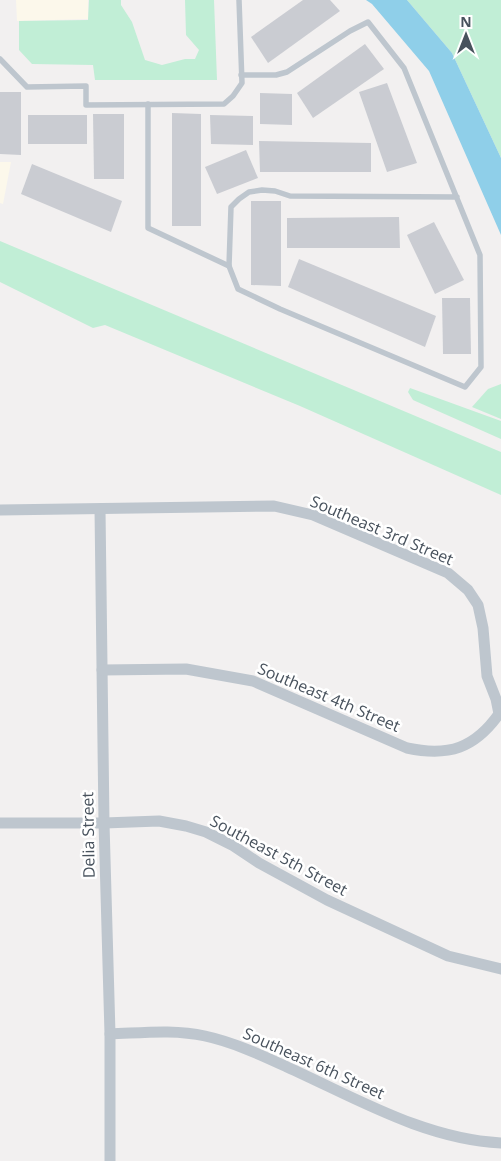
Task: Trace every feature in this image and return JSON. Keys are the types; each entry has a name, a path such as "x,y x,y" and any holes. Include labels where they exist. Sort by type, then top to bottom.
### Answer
{"street":[{"name":"Southeast 3rd Street","path":"0,510 274,506 313,515 448,573 468,590 478,605 483,628 487,676 500,714"},
{"name":"Delia Street","path":"100,509 104,824 110,1034 110,1161"},
{"name":"Southeast 4th Street","path":"102,670 186,669 253,681 408,748 429,752 470,744 488,729 500,714"},
{"name":"Southeast 5th Street","path":"0,823 104,824 159,821 186,826 206,832 232,845 259,863 326,900 448,956 501,969"},
{"name":"Southeast 6th Street","path":"110,1034 175,1032 205,1036 265,1057 420,1127 457,1138 501,1143"}],"lane":[{"path":"0,59 27,87 86,86 86,105 224,104 233,96 242,83 240,0"},
{"path":"241,75 276,75 287,72 350,31 368,22 404,68 480,255 481,367 465,387 280,309 238,289 229,266 231,207 239,198 249,192 275,191 290,196 456,197"},
{"path":"148,104 148,228 229,266"}],"shaded area":[{"path":"16,0 88,0 88,19 17,21"},
{"path":"0,162 11,162 3,204 0,203"}],"green space":[{"path":"89,0 121,0 121,5 132,22 145,60 162,65 185,59 195,59 199,50 186,35 185,0 214,0 217,80 95,80 93,65 32,64 19,50 19,21 88,20"},
{"path":"407,0 501,0 501,158 452,53"},
{"path":"0,241 501,452 501,495 300,406 105,325 93,328 0,282"},
{"path":"501,384 501,419 472,407 488,389"},
{"path":"410,388 501,421 501,439 413,400 408,392"}],"water":[{"path":"366,0 407,0 452,53 501,158 501,235 429,71 372,4"}],"building":[{"path":"303,0 330,0 340,11 268,63 251,37"},
{"path":"365,44 384,69 313,118 297,93"},
{"path":"387,83 417,163 387,172 359,92"},
{"path":"0,92 21,92 21,155 0,154"},
{"path":"260,93 292,94 292,125 260,124"},
{"path":"172,113 201,114 201,226 172,226"},
{"path":"93,114 124,114 124,179 94,179"},
{"path":"28,115 87,115 87,144 28,144"},
{"path":"210,115 253,116 253,145 211,144"},
{"path":"259,141 371,143 371,172 260,172"},
{"path":"246,150 258,178 217,194 205,167"},
{"path":"32,164 122,201 111,232 21,194"},
{"path":"251,201 281,201 281,286 251,285"},
{"path":"399,217 400,248 287,248 287,218"},
{"path":"434,222 464,280 435,294 407,235"},
{"path":"299,259 436,316 425,347 288,287"},
{"path":"442,298 470,298 471,354 443,354"}]}
